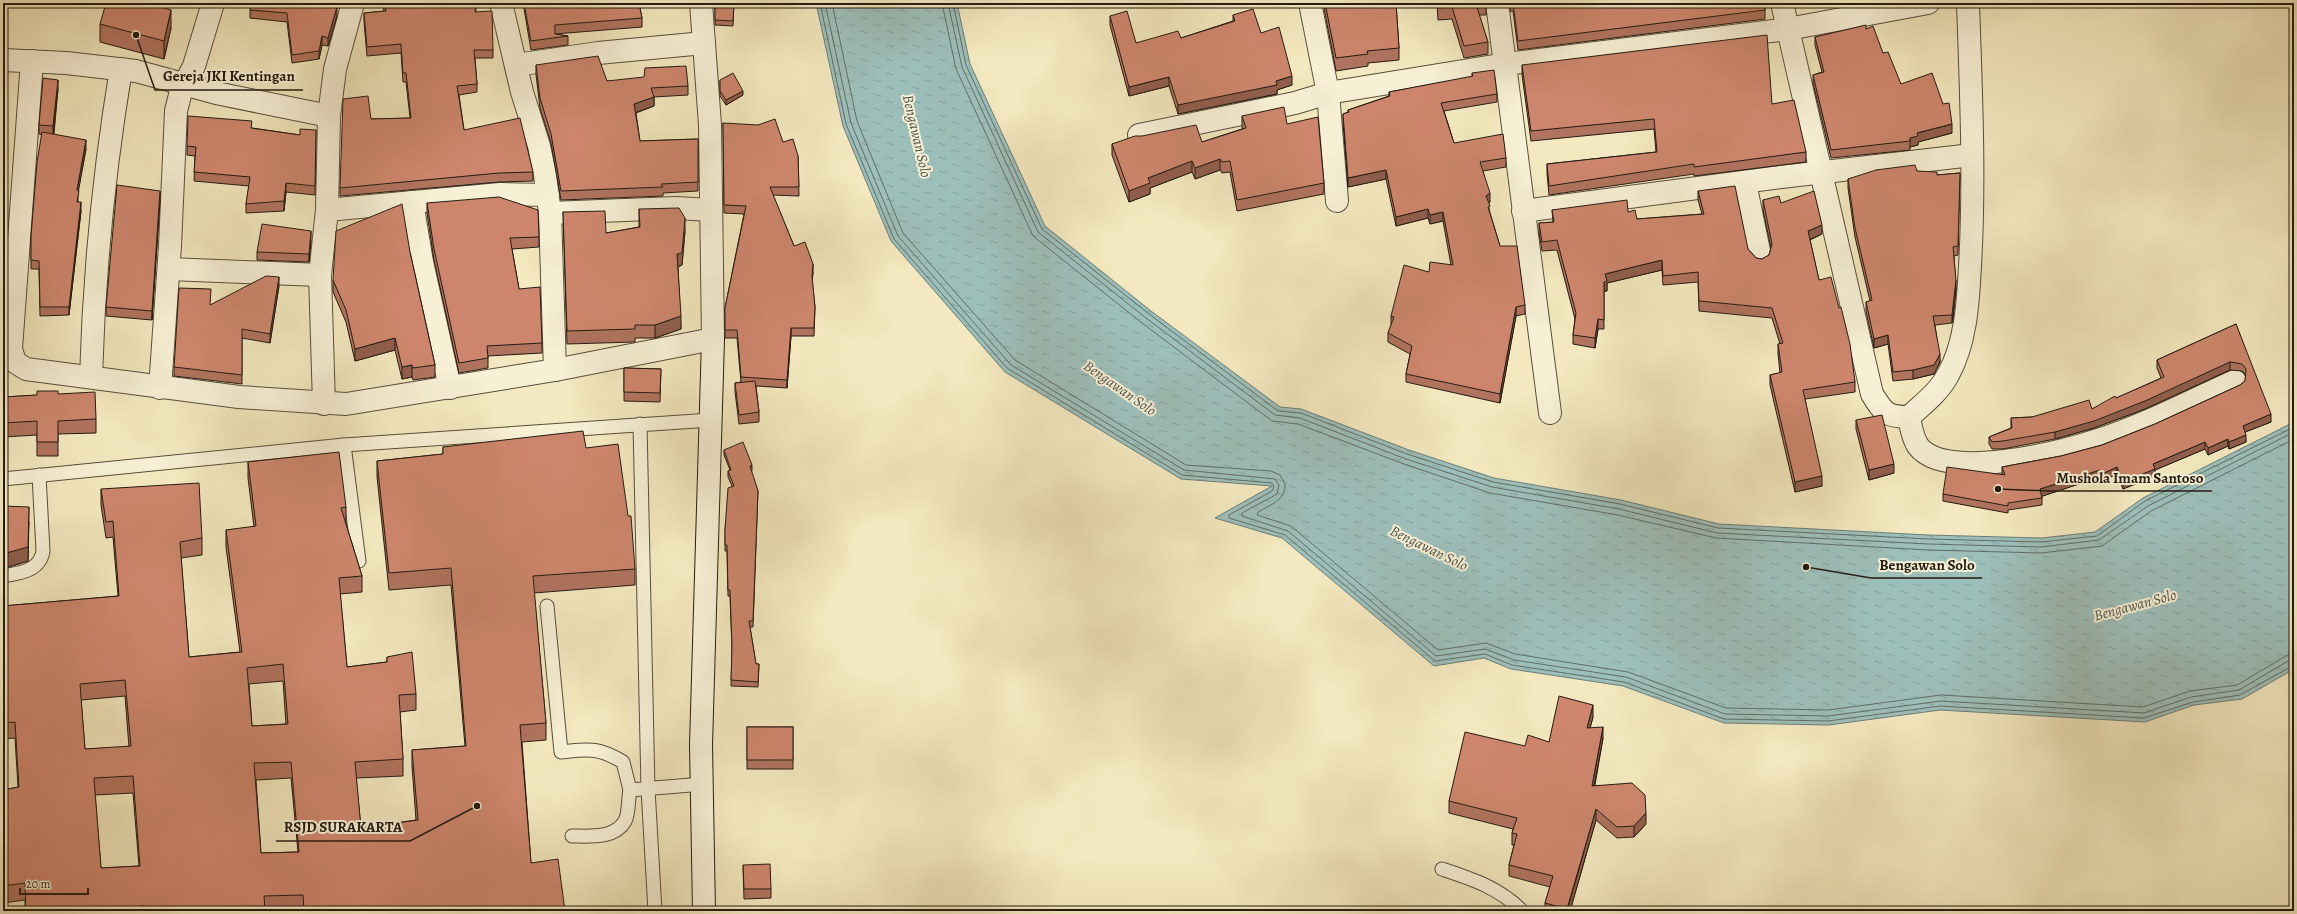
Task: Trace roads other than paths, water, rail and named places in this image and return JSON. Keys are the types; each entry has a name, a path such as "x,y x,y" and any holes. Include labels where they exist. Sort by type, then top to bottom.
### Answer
{"street":[{"path":"160,388 169,269 176,111 184,84 194,66 213,3"},
{"path":"324,404 320,275 327,210 329,116 335,69 353,3"},
{"path":"502,3 516,65 540,150 549,204 555,370"},
{"path":"701,3 710,125 713,339 701,745 703,784 704,911"},
{"path":"1310,3 1328,93 1337,201"},
{"path":"1497,3 1550,413"},
{"path":"1782,3 1872,394 1882,410 1892,417 1909,417 1932,397 1948,375 1959,348 1968,292 1973,218 1968,3"},
{"path":"1139,135 1295,103 1328,93 1506,64 1788,29 1928,3"},
{"path":"516,65 598,53 704,43"},
{"path":"3,60 32,61 121,69 154,75 184,84 329,116"},
{"path":"32,61 12,356 15,362 26,369 91,377 160,388 324,404 346,404 555,370 713,339"},
{"path":"91,377 95,277 105,170 121,69"},
{"path":"1523,211 1972,155"},
{"path":"1745,183 1760,256"},
{"path":"327,210 500,194 549,204 710,210"},
{"path":"412,202 422,262 450,388"},
{"path":"169,269 320,275"},
{"path":"1909,417 1918,446 1929,454 1949,461 1995,463 2099,439 2235,381"}],"lane":[{"path":"3,479 344,445 711,420"},
{"path":"640,424 648,789 655,911"},
{"path":"344,445 359,561"},
{"path":"3,576 34,567 42,560 44,551 39,475"},
{"path":"547,606 561,752 587,749 606,752 623,762 630,790 625,821 614,832 595,836 572,836"},
{"path":"630,790 703,784"},
{"path":"1442,869 1477,881 1510,898 1522,911"}],"water":[{"name":"Bengawan Solo","path":"816,3 957,3 970,64 1045,226 1151,311 1280,407 1301,409 1409,450 1494,478 1621,500 1719,524 1928,535 2042,538 2095,532 2143,498 2294,422 2294,669 2242,699 2194,705 2145,722 1940,710 1829,725 1724,723 1623,686 1511,669 1484,658 1434,666 1282,538 1215,518 1272,486 1181,479 1005,372 891,241 843,126"}],"place":[{"name":"Gereja JKI Kentingan","path":"136,35"},
{"name":"Mushola Imam Santoso","path":"1998,489"},
{"name":"Bengawan Solo","path":"1806,567"},
{"name":"RSJD SURAKARTA","path":"477,806"}]}
